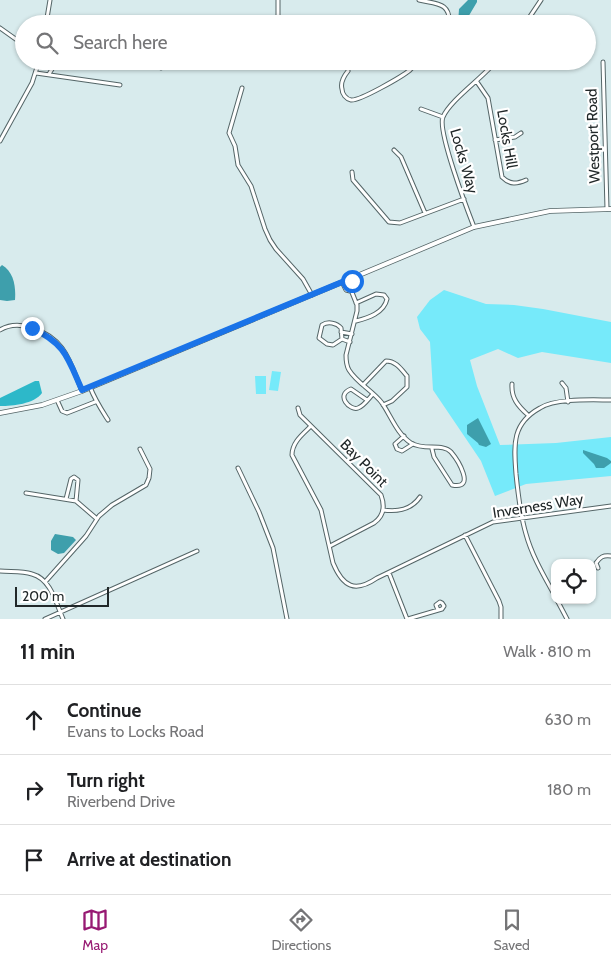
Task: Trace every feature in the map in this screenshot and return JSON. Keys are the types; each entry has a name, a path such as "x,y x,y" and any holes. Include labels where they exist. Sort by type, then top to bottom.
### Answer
{"street":[{"path":"48,15 50,0"},
{"path":"278,0 278,15"},
{"path":"419,0 442,5 450,15"},
{"path":"531,15 541,0"},
{"path":"0,28 15,39"},
{"name":"Westport Road","path":"602,62 609,209"},
{"path":"49,74 51,70"},
{"path":"348,71 344,75 341,85 342,92 347,98 352,100 361,98 410,70"},
{"name":"Locks Way","path":"474,227 444,134 443,117 459,98 488,70"},
{"path":"0,141 36,72 120,85"},
{"name":"Locks Hill","path":"477,82 488,98 502,177 509,182 515,183 526,180"},
{"path":"242,88 229,133 235,146 238,165 252,186 270,240 303,279 312,295"},
{"path":"421,109 443,117"},
{"path":"495,140 515,137 521,132"},
{"path":"394,150 401,157 425,213"},
{"path":"352,172 353,180 388,222 400,223 464,199"},
{"path":"0,413 42,405 57,400 474,227 550,211 609,209"},
{"path":"351,278 354,287 351,290 356,303 356,321 346,362 349,370 383,405 390,418 412,444 432,449 446,448 464,474 463,483 452,485 434,457 432,449"},
{"path":"342,282 346,290 351,290"},
{"path":"356,303 376,294 384,295 387,299 383,307 375,314 356,321"},
{"path":"324,323 338,325 341,328 342,339 333,345 327,344 319,338 320,328 324,323"},
{"path":"0,330 17,324 32,328 48,336 62,348 82,390"},
{"path":"341,332 352,334"},
{"path":"342,339 350,342"},
{"path":"363,385 386,361 394,362 407,376 407,387 392,401 383,405"},
{"path":"562,382 566,388 568,402"},
{"path":"512,384 511,393 515,402 528,416"},
{"path":"90,387 95,402 100,406 108,420"},
{"path":"366,400 351,388 343,396 348,404 355,409 360,408 373,394"},
{"path":"57,400 61,410 67,412 95,402"},
{"path":"551,588 526,535 522,519 514,449 518,429 528,416 547,404 611,400"},
{"name":"Bay Point","path":"298,408 300,415 381,494 384,510 380,519 330,546"},
{"name":"Inverness Way","path":"312,426 295,443 292,448 292,455 321,510 336,570 348,584 367,585 493,522 611,506"},
{"path":"404,436 395,444 397,449 402,451 412,444"},
{"path":"45,582 86,536 97,518 112,505 146,485 150,470 140,449"},
{"path":"238,468 259,512 273,548 287,619"},
{"path":"66,499 71,479 74,477 78,480 76,501"},
{"path":"26,494 76,501 97,518"},
{"path":"384,510 392,511 409,507 416,503 420,497"},
{"path":"465,535 499,601 501,619"},
{"path":"45,619 198,551"},
{"path":"598,568 596,562 600,558 604,555 611,556"},
{"path":"0,570 33,574 42,578 50,588 63,619"},
{"path":"389,573 408,619 438,610"},
{"path":"559,604 567,619"}],"shaded area":[{"path":"468,0 477,0 469,15 459,15 459,9"},
{"path":"2,265 12,276 15,300 0,300 0,267"},
{"path":"444,290 486,304 543,309 611,322 611,363 542,352 518,358 498,349 470,360 477,386 500,445 556,443 611,437 611,476 526,484 495,496 481,461 433,390 430,342 420,329 417,317 430,300"},
{"path":"272,371 281,372 278,391 269,390"},
{"path":"255,376 266,376 266,394 256,394"},
{"path":"35,381 39,381 42,393 34,400 23,404 0,406 0,398"},
{"path":"478,418 491,444 486,447 479,445 467,434 467,425"},
{"path":"583,450 607,458 611,463 604,468 596,468 583,453"},
{"path":"55,534 73,537 76,540 64,553 58,554 51,550 51,541"}],"route":[{"path":"32,328 48,336 62,348 82,390 351,278 352,281"}]}
